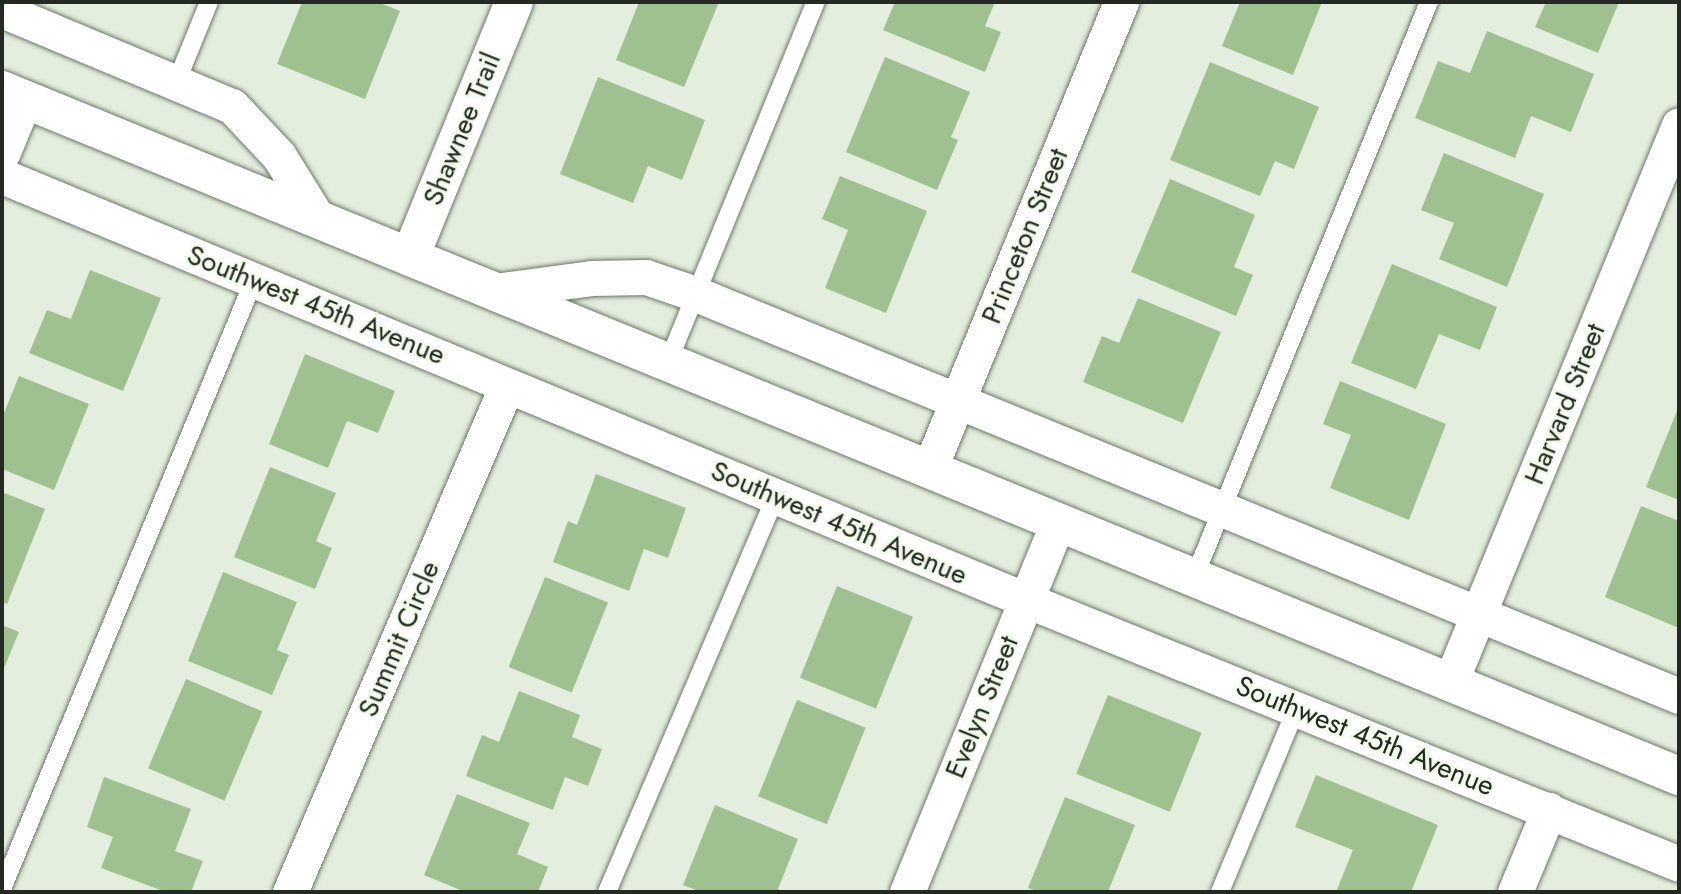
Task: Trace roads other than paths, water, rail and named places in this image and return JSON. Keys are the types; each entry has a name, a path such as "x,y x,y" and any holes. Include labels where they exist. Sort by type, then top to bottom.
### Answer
{"main road":[{"name":"Shawnee Trail","path":"410,257 514,2"},
{"path":"2,152 13,94 1679,776"}],"street":[{"name":"Princeton Street","path":"929,470 1121,2"},
{"path":"2,10 232,106 279,156 318,219"},
{"name":"Harvard Street","path":"1450,683 1679,125"},
{"name":"Southwest 45th Avenue","path":"2,176 1026,600 1679,864"},
{"path":"494,291 591,278 646,277 696,294 1679,696"},
{"name":"Summit Circle","path":"290,892 507,385"},
{"name":"Evelyn Street","path":"906,892 1058,522"},
{"path":"1515,892 1549,810"}],"lane":[{"path":"176,83 209,2"},
{"path":"668,362 816,2"},
{"path":"1194,578 1429,2"},
{"path":"2,889 254,280"},
{"path":"607,892 776,496"},
{"path":"1220,892 1296,709"}]}
